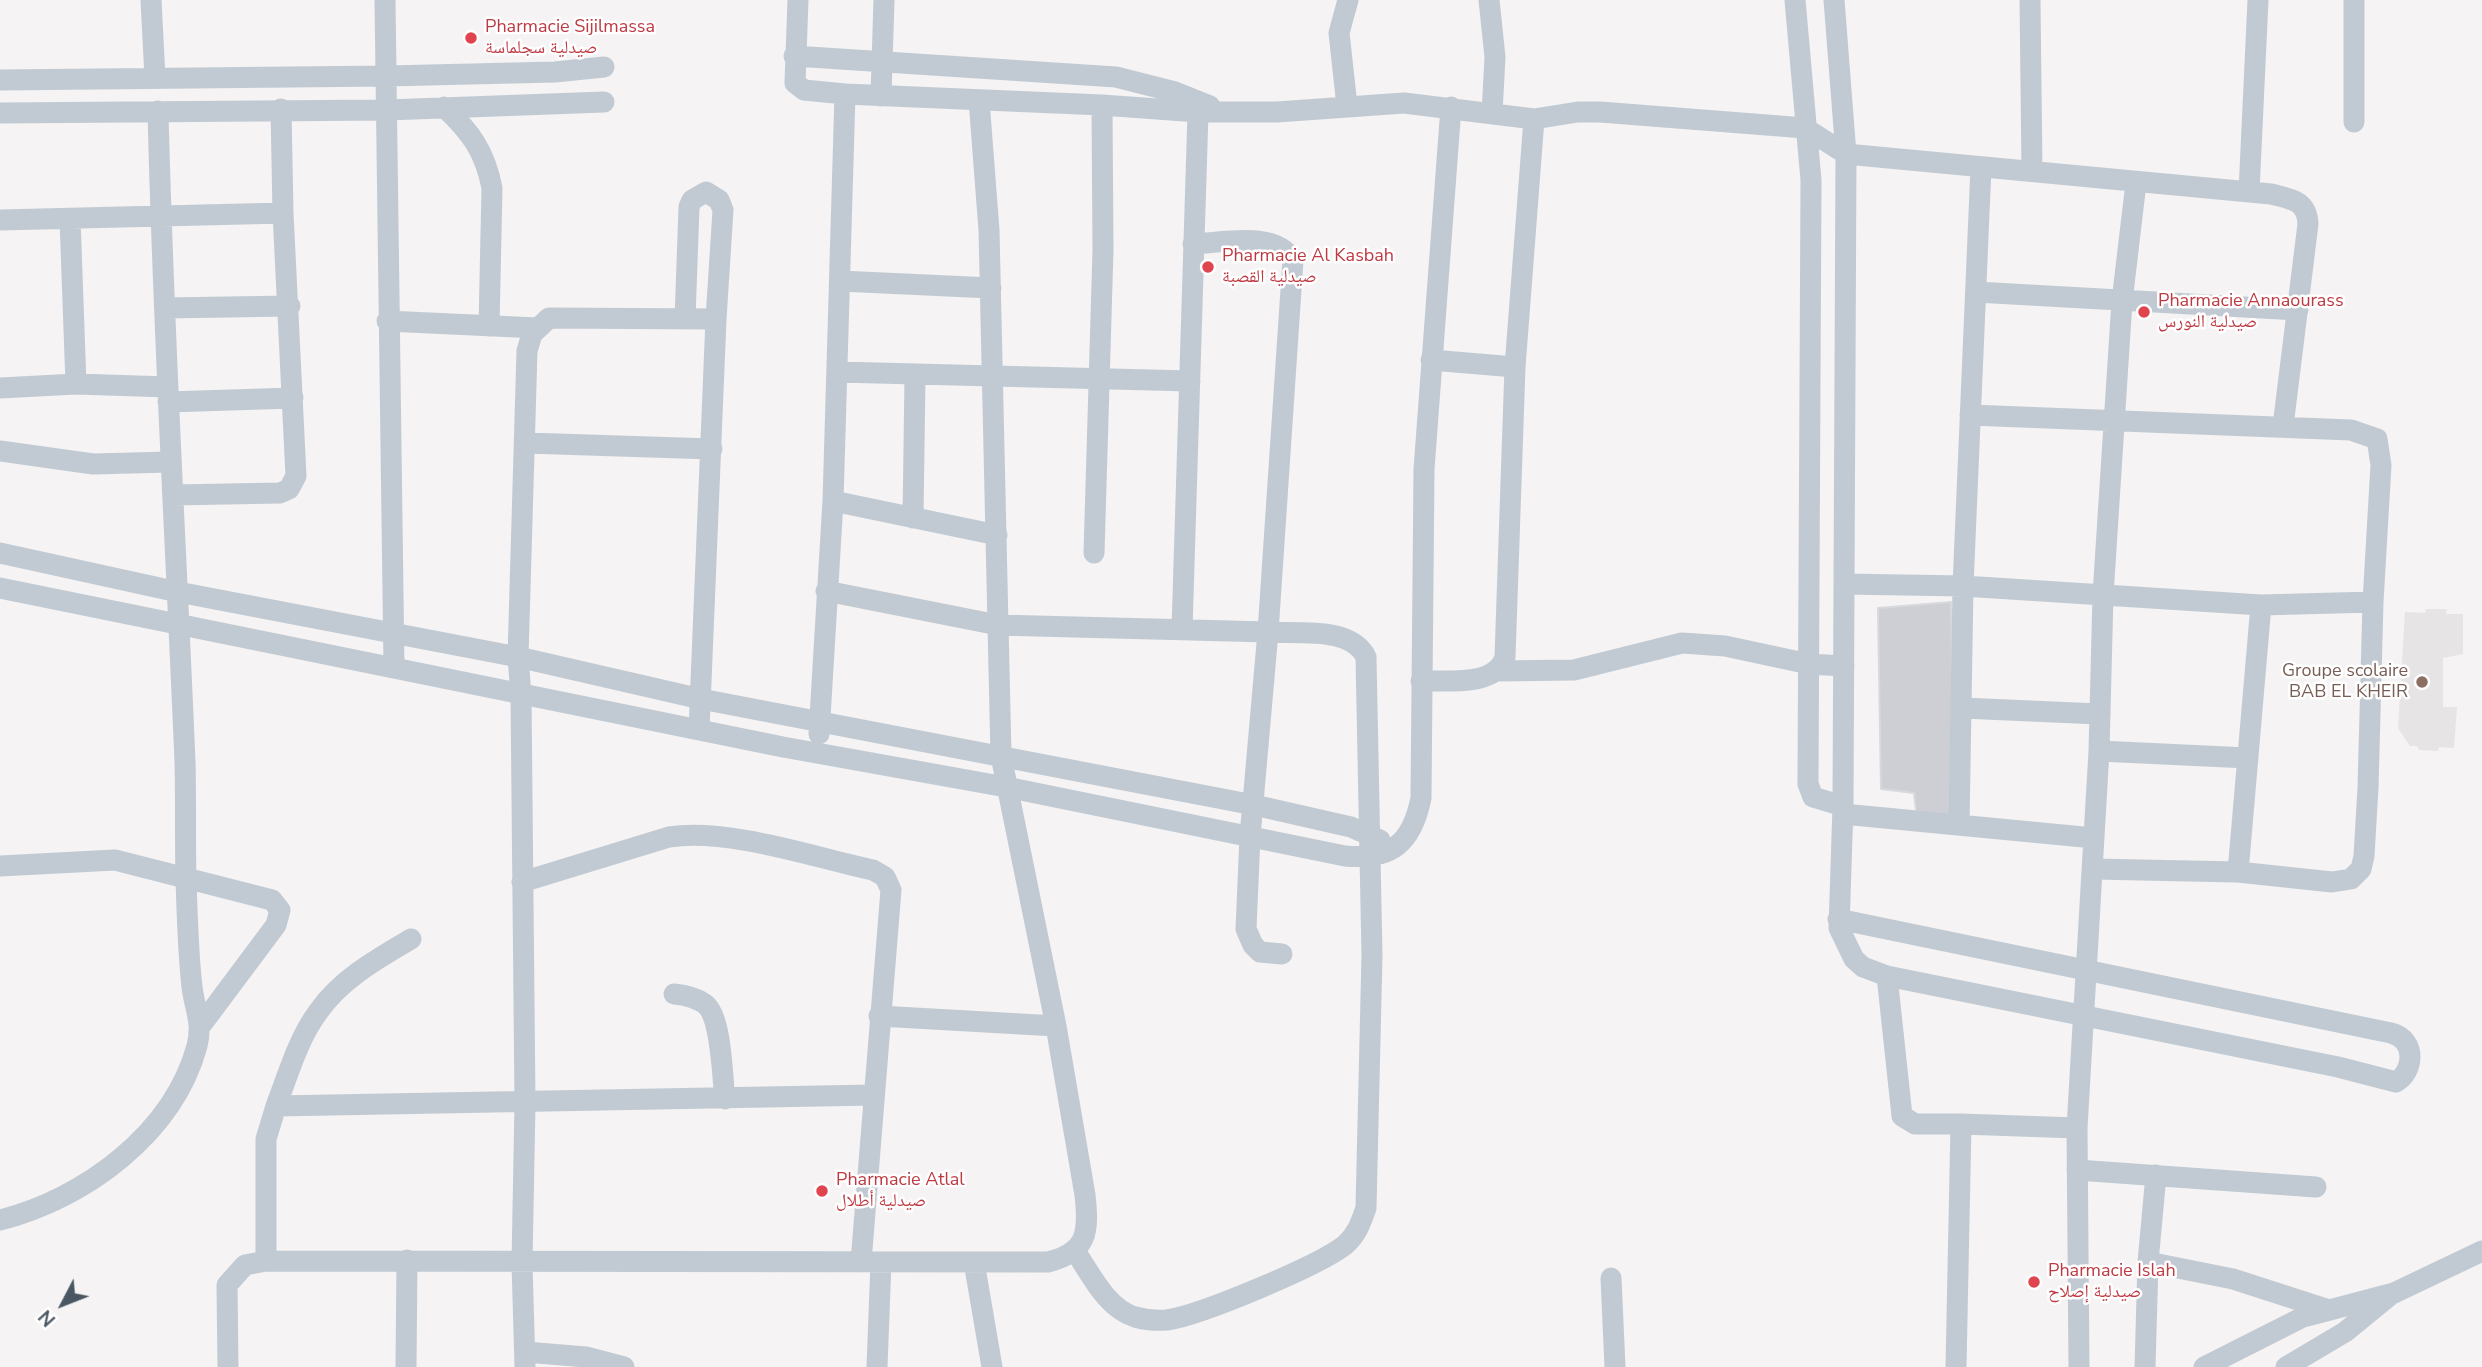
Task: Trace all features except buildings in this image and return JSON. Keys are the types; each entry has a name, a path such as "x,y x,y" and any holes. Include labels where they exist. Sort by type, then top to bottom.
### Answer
{"street":[{"path":"151,0 155,78"},
{"path":"385,0 387,321 394,667"},
{"path":"798,0 793,77 798,86 845,94 1102,104 1198,112 1277,112 1404,103 1534,119 1578,112 1805,128 1846,154 2249,192 2297,201 2306,209 2308,224 2283,426"},
{"path":"881,96 884,0"},
{"path":"1347,106 1339,33 1348,0"},
{"path":"1489,0 1495,58 1492,113"},
{"path":"1796,0 1811,180 1809,791 1817,799 1843,810 2094,838"},
{"path":"1834,0 1846,154 1843,810 1838,919 1843,941 1854,959 1863,967 1887,976 2083,1014 2396,1082 2401,1079 2410,1055 2406,1039 2391,1033 1838,919"},
{"path":"2030,0 2032,171"},
{"path":"2249,192 2258,0"},
{"path":"2354,0 2354,122"},
{"path":"794,56 1116,77 1175,92 1222,111"},
{"path":"0,80 387,76 604,67"},
{"path":"524,72 526,103"},
{"path":"817,754 833,501 845,94"},
{"path":"228,1367 227,1285 245,1265 266,1261 1048,1262 1075,1251 1084,1237 1087,1219 1056,1026 1001,756 991,288 979,100"},
{"path":"0,113 387,110 604,102"},
{"path":"1094,553 1100,377 1102,104"},
{"path":"444,107 470,131 488,166 492,188 489,326"},
{"path":"0,588 817,754 1006,787 1345,856 1369,856 1391,848 1411,834 1421,798 1424,469 1451,107"},
{"path":"173,495 280,493 289,489 296,476 283,214 281,109"},
{"path":"158,111 170,463 178,592 186,877 192,986 202,1024"},
{"path":"1182,629 1198,112"},
{"path":"1498,671 1505,657 1515,367 1534,119"},
{"path":"1959,825 1963,586 1981,167"},
{"path":"2079,1367 2077,1128 2099,751 2103,595 2122,301 2136,183"},
{"path":"685,319 689,207 698,194 706,192 719,200 723,210 699,730"},
{"path":"0,220 283,214"},
{"path":"70,219 76,384"},
{"path":"1193,244 1266,242 1284,247 1293,260 1268,632 1250,836 1248,937 1260,952 1282,954"},
{"path":"840,281 991,288"},
{"path":"1976,292 2298,310"},
{"path":"165,308 289,306"},
{"path":"618,1366 586,1357 525,1359 522,1263 525,1103 521,695 518,657 527,351 537,328 549,317 716,319"},
{"path":"387,321 537,328"},
{"path":"1431,360 1515,367"},
{"path":"837,372 915,376 1100,377 1190,382"},
{"path":"913,518 915,376"},
{"path":"0,388 76,384 168,394 293,398"},
{"path":"1970,415 2351,430 2373,436 2379,443 2381,465 2372,603 2368,788 2361,869 2344,882 2238,872 2093,869"},
{"path":"526,443 712,449"},
{"path":"0,451 93,464 170,463"},
{"path":"833,501 997,535"},
{"path":"0,553 178,592 518,657 701,699 1254,805 1370,833 1391,848"},
{"path":"1844,583 1963,586 2261,605 2372,603"},
{"path":"826,591 998,625 1268,632 1339,637 1357,643 1362,649 1368,669 1371,955 1366,1208 1359,1229 1346,1245 1312,1264 1197,1312 1168,1320 1150,1320 1121,1311 1103,1293 1075,1251"},
{"path":"2238,872 2261,605"},
{"path":"1422,681 1486,677 1498,671 1574,670 1682,643 1725,646 1809,664 1844,666"},
{"path":"1962,708 2099,714"},
{"path":"2099,751 2248,758"},
{"path":"522,883 669,837 690,834 721,837 873,870 886,877 891,890 874,1095 871,1262 877,1367"},
{"path":"0,866 115,860 272,900 280,910 276,926 202,1024 186,1075 153,1124 131,1149 96,1178 67,1194 29,1213 0,1220"},
{"path":"266,1261 266,1139 276,1106 317,1013 338,989 361,970 411,939"},
{"path":"1887,976 1902,1116 1915,1124 2077,1128"},
{"path":"674,993 691,996 706,1004 715,1016 725,1099"},
{"path":"879,1016 1056,1026"},
{"path":"276,1106 874,1095"},
{"path":"1956,1367 1961,1124"},
{"path":"2077,1170 2316,1186"},
{"path":"2145,1367 2148,1262 2156,1175"},
{"path":"2204,1367 2279,1328 2326,1309 2394,1293 2482,1251"},
{"path":"406,1367 407,1260"},
{"path":"974,1262 992,1367"},
{"path":"2148,1262 2233,1279 2326,1309"},
{"path":"1611,1278 1615,1367"},
{"path":"2286,1367 2336,1338 2394,1293"}],"shaded area":[{"name":"Groupe scolaire BAB EL KHEIR","path":"2426,609 2447,609 2446,614 2463,614 2463,654 2443,658 2443,707 2457,707 2454,748 2439,747 2438,751 2419,750 2417,746 2410,746 2398,728 2405,612 2425,613"}],"place":[{"name":"Pharmacie Sijilmassa صيدلية سجلماسة","path":"471,38"},
{"name":"Pharmacie Al Kasbah صيدلية القصبة","path":"1208,267"},
{"name":"Pharmacie Annaourass صيدلية النورس","path":"2144,312"},
{"name":"Groupe scolaire BAB EL KHEIR","path":"2422,682"},
{"name":"Pharmacie Atlal صيدلية أطلال","path":"822,1191"},
{"name":"Pharmacie Islah صيدلية إصلاح","path":"2034,1282"}]}
